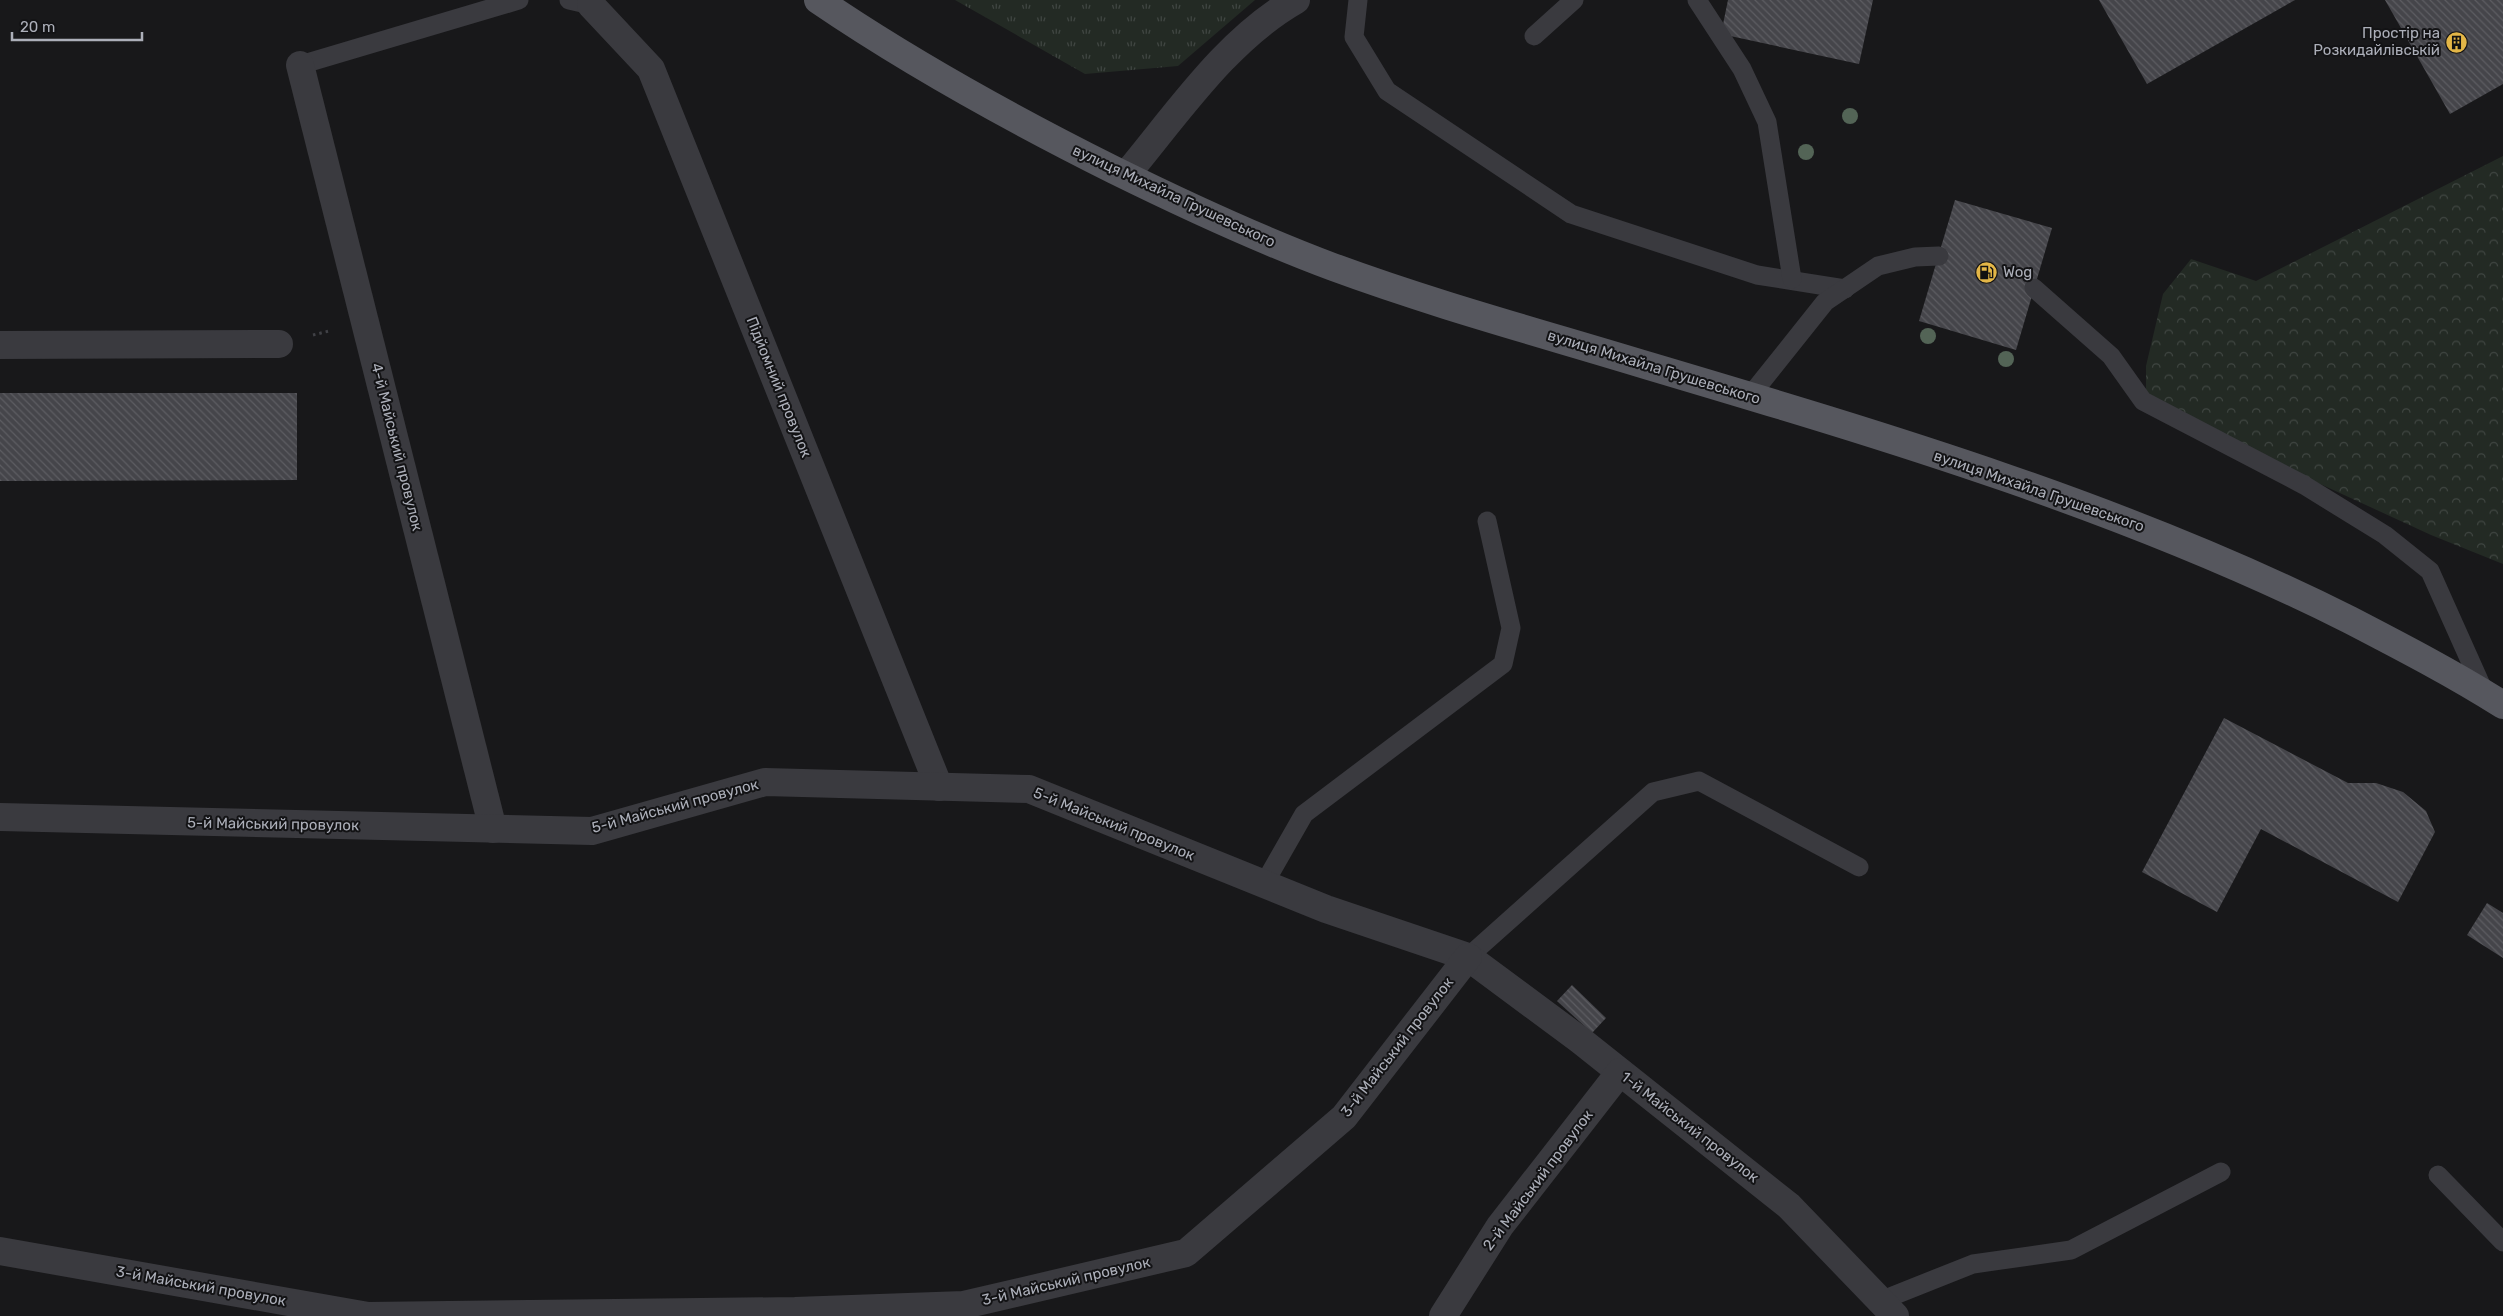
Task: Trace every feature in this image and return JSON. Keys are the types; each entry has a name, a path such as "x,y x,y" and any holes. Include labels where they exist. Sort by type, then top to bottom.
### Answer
{"main road":[{"name":"вулиця Михайла Грушевського","path":"818,0 956,86 1041,133 1230,226 1334,267 1485,317 1750,396 2023,482 2166,536 2282,586 2416,654 2494,699"}],"street":[{"path":"1126,175 1236,47 1266,20 1296,0"},
{"name":"Підйомний провулок","path":"580,2 651,69 939,787"},
{"name":"4-й Майський провулок","path":"300,65 493,830"},
{"path":"0,345 279,344"},
{"name":"5-й Майський провулок","path":"0,817 592,832 765,782 1028,789 1326,909 1468,957"},
{"name":"1-й Майський провулок","path":"1468,957 1620,1072 1789,1206 1888,1309"},
{"name":"3-й Майський провулок","path":"0,1251 368,1316 795,1311 964,1305 1186,1253 1344,1116 1468,957"},
{"name":"2-й Майський провулок","path":"1443,1316 1500,1226 1620,1072"}],"lane":[{"path":"300,65 519,0"},
{"path":"1358,0 1354,37 1387,91 1571,214 1757,274 1845,289"},
{"path":"1534,36 1574,0"},
{"path":"1697,0 1742,69 1767,122 1792,279"},
{"path":"1750,396 1825,302 1878,266 1915,257 1939,256"},
{"path":"2034,288 2111,356 2143,401 2304,485 2385,536 2430,571 2494,699"},
{"path":"1264,884 1304,814 1503,664 1510,628 1487,522"},
{"path":"1468,957 1653,792 1699,782 1859,867"},
{"path":"1888,1309 1973,1264 2071,1250 2221,1172"},
{"path":"2438,1175 2503,1242"}],"path":[{"path":"279,344 365,322"}],"green space":[{"path":"955,0 1255,0 1178,66 1085,74"},
{"path":"2503,156 2503,564 2431,535 2190,424 2146,396 2146,366 2163,294 2191,259 2256,281"}],"building":[{"path":"1728,0 1873,0 1859,64 1721,34"},
{"name":"Простір на Розкидайлівській","path":"2099,0 2295,0 2147,84"},
{"name":"Простір на Розкидайлівській","path":"2385,0 2503,0 2503,84 2450,114"},
{"name":"Wog","path":"1955,200 2052,228 2016,350 1919,321"},
{"path":"0,393 297,393 297,480 0,481"},
{"path":"2224,718 2348,783 2376,783 2403,792 2426,811 2435,832 2398,902 2261,829 2217,912 2142,872"},
{"path":"2487,903 2503,913 2503,958 2467,935"},
{"path":"1572,985 1606,1018 1592,1033 1557,1001"}],"place":[{"name":"Простір на Розкидайлівській","path":"2456,42"},
{"name":"Wog","path":"1987,272"}]}
